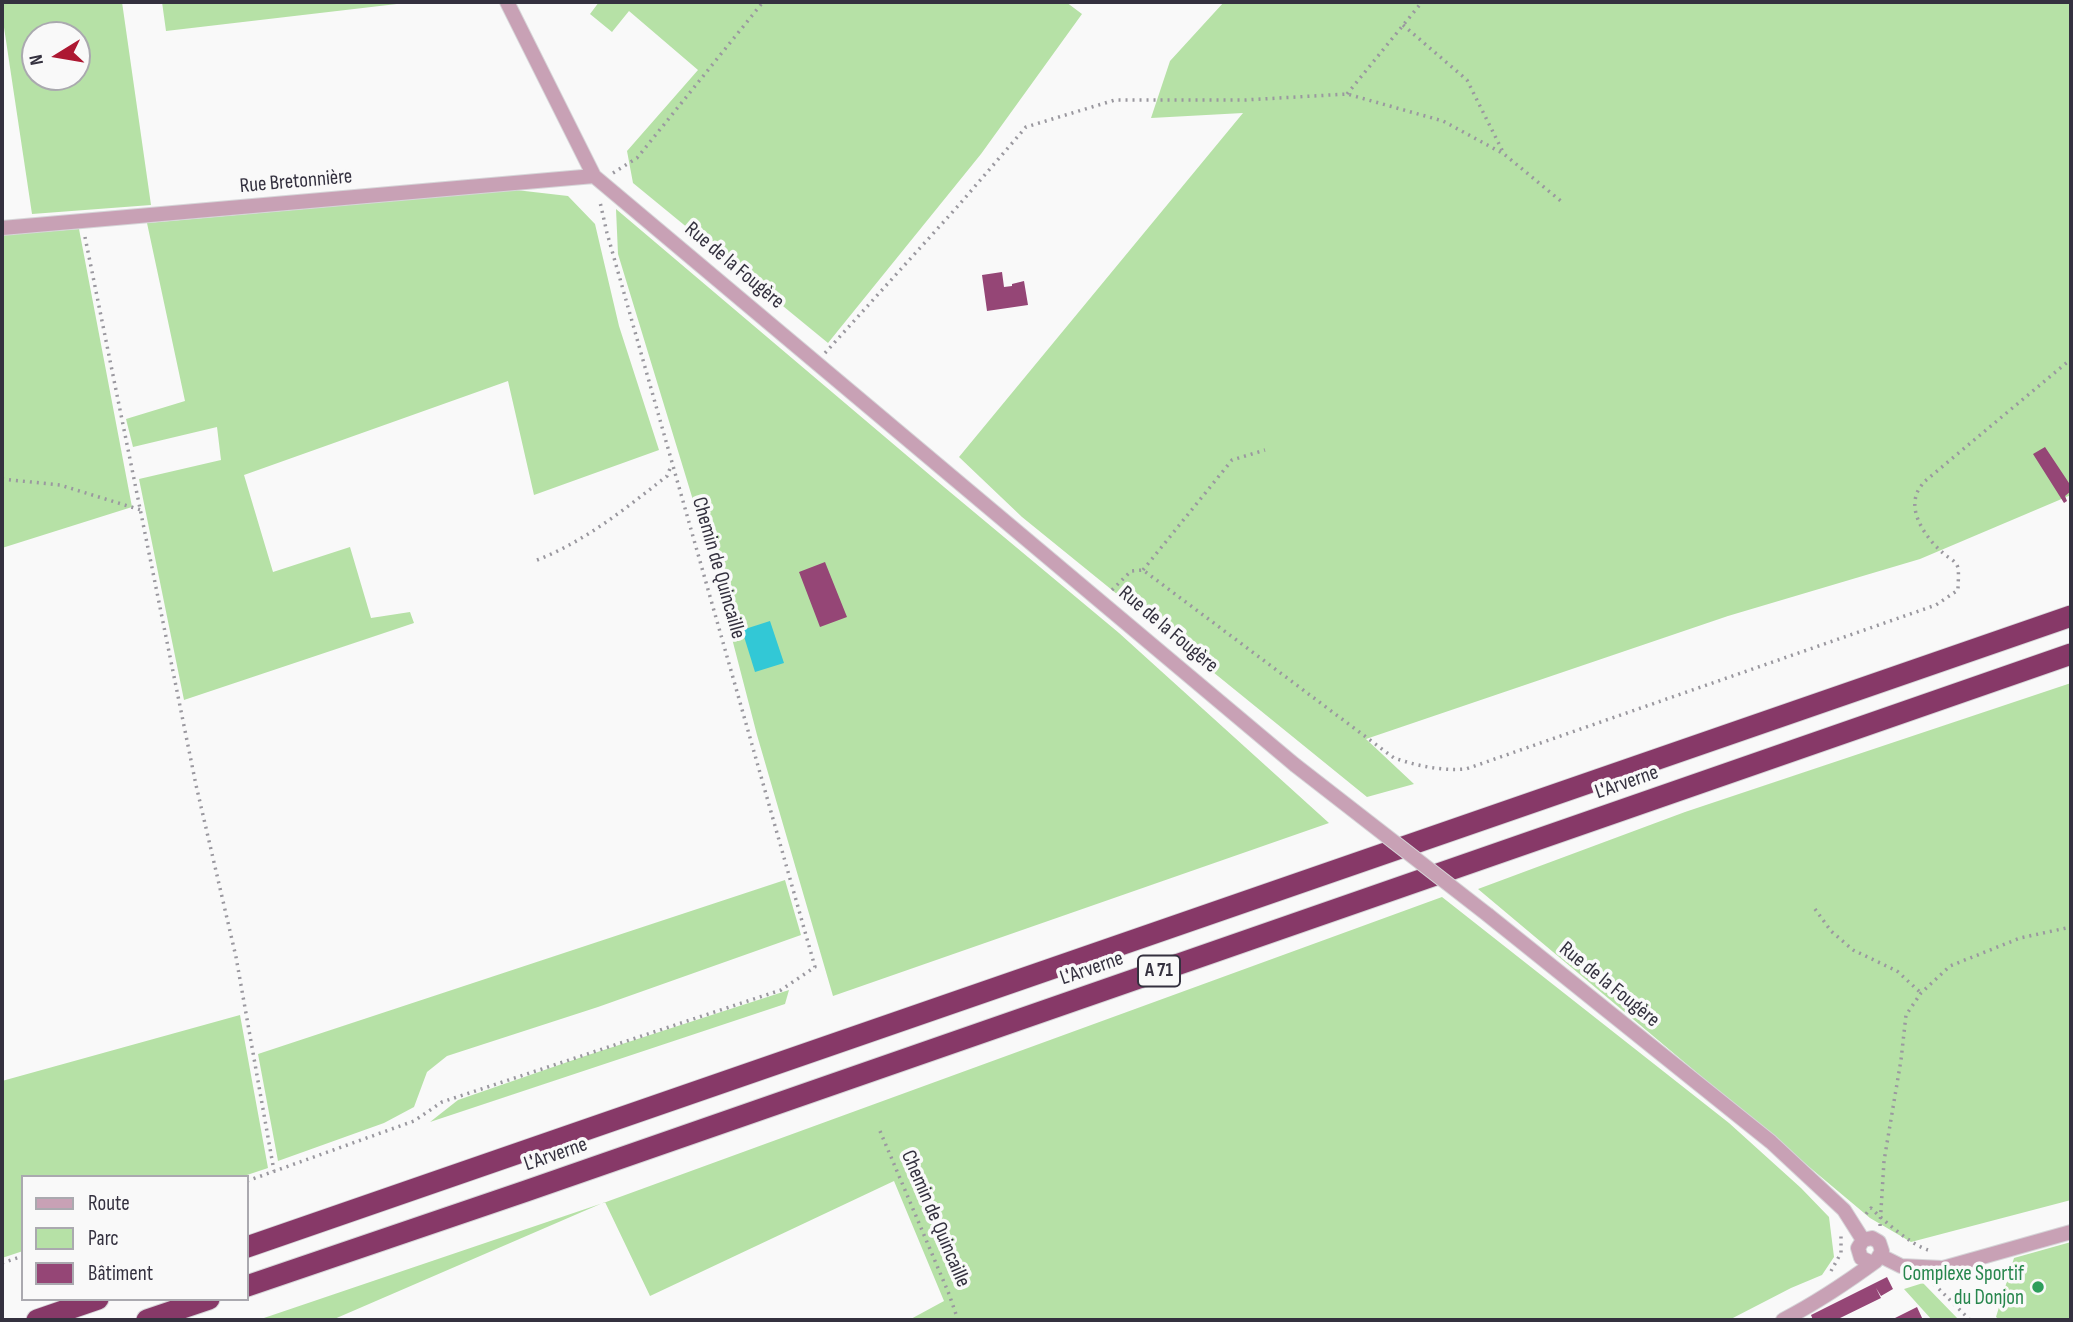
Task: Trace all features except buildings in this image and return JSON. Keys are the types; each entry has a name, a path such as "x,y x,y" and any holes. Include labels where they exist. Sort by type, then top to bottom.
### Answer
{"highway":[{"name":"L'Arverne","path":"248,1247 2071,616"},
{"name":"L'Arverne","path":"248,1286 540,1187 2071,654"},
{"path":"37,1320 92,1301"},
{"path":"148,1320 203,1301"}],"street":[{"name":"Rue de la Fougère","path":"507,2 594,176 1295,765 1488,915 1771,1142 1844,1210 1863,1240"},
{"name":"Rue Bretonnière","path":"2,229 594,176"},
{"path":"1879,1253 1870,1262 1861,1258 1858,1248 1863,1240 1872,1238 1879,1253 1901,1266 1943,1268 2071,1232"},
{"path":"1783,1320 1814,1304 1879,1253"}],"path":[{"path":"612,173 636,158 763,2"},
{"path":"1347,94 1422,2"},
{"path":"1403,25 1466,80 1504,154"},
{"path":"817,362 1026,127 1115,100 1245,100 1347,94 1443,121 1504,154 1562,202"},
{"path":"606,166 618,182"},
{"name":"Chemin de Quincaille","path":"274,1171 414,1121 442,1102 781,990 815,967 607,233 594,176"},
{"path":"82,221 196,785 236,957 274,1171 248,1181"},
{"path":"1101,601 1131,570 1143,570 1394,758 1423,767 1466,769 1936,605 1958,590 1958,567 1926,534 1914,505 1916,494 1924,482 2071,359"},
{"path":"1143,570 1232,460 1265,450"},
{"path":"537,560 559,551 602,526 667,476 672,464"},
{"path":"2,480 60,485 141,510"},
{"path":"1815,909 1830,931 1853,950 1897,971 1921,992"},
{"path":"1879,1253 1884,1161 1906,1015 1921,992 1950,966 2020,938 2071,927"},
{"name":"Chemin de Quincaille","path":"880,1131 958,1320"},
{"path":"1871,1208 1917,1246 1939,1254"},
{"path":"1830,1274 1841,1253 1841,1232 1855,1226"},
{"path":"2,1263 21,1257"},
{"path":"1915,1266 1970,1320"}],"green space":[{"path":"2,2 122,2 151,205 32,214"},
{"path":"162,2 414,2 166,31"},
{"path":"599,2 1066,2 1082,14 981,154 828,343 633,183 627,151 698,70 629,11 612,32 590,14"},
{"path":"1224,2 2071,2 2071,495 1920,559 1728,616 1366,739 1414,784 1367,797 1022,517 959,457 1243,113 1151,118 1170,61"},
{"path":"516,190 568,196 595,224 619,326 659,450 534,495 508,381 244,475 273,572 350,547 371,618 410,612 414,623 184,700 139,479 221,460 217,427 133,447 126,419 185,401 147,223"},
{"path":"616,209 1119,633 1329,823 833,996 757,735 714,569 618,254"},
{"path":"79,229 132,507 2,548 2,235"},
{"path":"2071,683 2071,1200 1911,1242 1870,1218 1478,889 1685,812"},
{"path":"785,880 801,935 598,1007 447,1056 427,1072 414,1107 384,1123 278,1161 258,1054"},
{"path":"1442,897 1729,1123 1801,1188 1829,1217 1834,1257 1822,1275 1729,1320 909,1320 944,1301 894,1181 650,1296 605,1202"},
{"path":"789,990 785,1004 430,1122 458,1100"},
{"path":"240,1015 268,1168 247,1175 21,1175 21,1252 2,1258 2,1081"},
{"path":"601,1204 332,1320 258,1320"},
{"name":"Complexe Sportif du Donjon","path":"2071,1242 2071,1320 2000,1320 1996,1317 2014,1258"},
{"path":"1923,1283 1959,1320 1932,1320 1904,1289"}],"water":[{"path":"770,621 784,663 755,672 742,630"}],"place":[{"name":"Complexe Sportif du Donjon","path":"2038,1287"}]}
